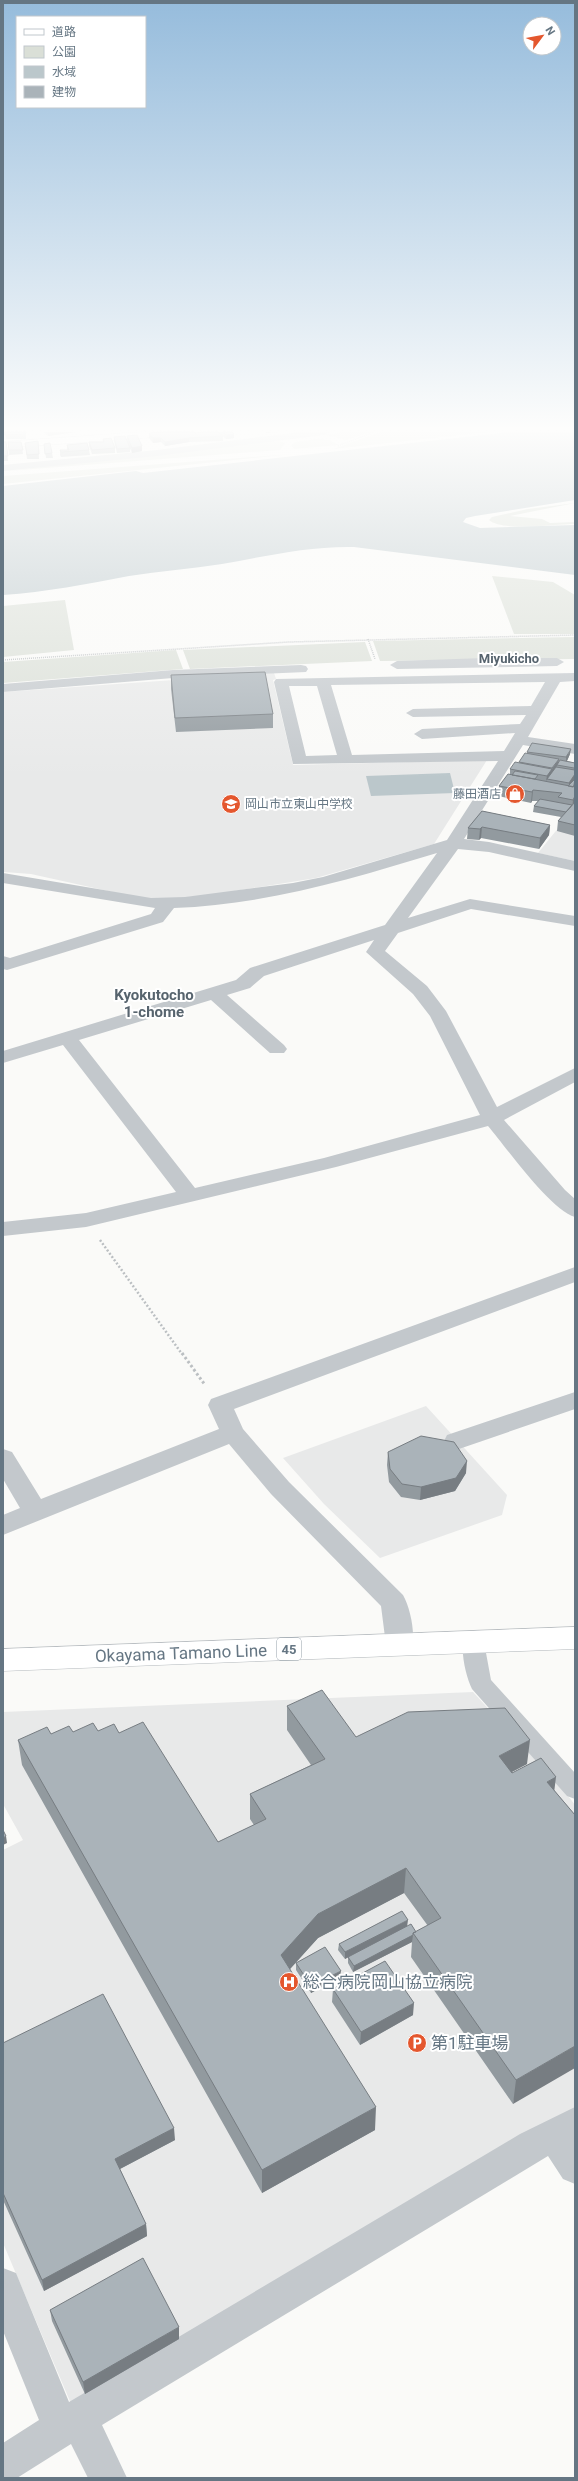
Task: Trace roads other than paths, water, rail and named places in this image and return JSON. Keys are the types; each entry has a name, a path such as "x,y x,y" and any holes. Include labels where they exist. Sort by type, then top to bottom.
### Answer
{"main road":[{"name":"Okayama Tamano Line","path":"3,1660 575,1638"}],"street":[{"path":"3,688 173,674 485,662 571,668"},
{"path":"571,668 555,677 509,756 453,843 375,952 420,990 439,1015 492,1118 557,1196 575,1210"},
{"path":"407,696 555,677 575,677"},
{"path":"509,756 299,761 281,682 323,682 407,696 535,710"},
{"path":"323,682 346,760"},
{"path":"407,696 432,758"},
{"path":"422,734 521,734 575,749"},
{"path":"3,878 152,903 313,884 453,843 489,847 575,866"},
{"path":"3,961 7,965 158,918 169,902"},
{"path":"3,1057 243,984 257,972 470,904 575,921"},
{"path":"214,993 277,1049"},
{"path":"68,1038 190,1196"},
{"path":"3,1229 86,1220 328,1163 492,1118 575,1074"},
{"path":"400,1645 394,1602 280,1488 233,1433 220,1405 575,1274"},
{"path":"456,1441 575,1400"},
{"path":"3,1525 233,1433"},
{"path":"3,1458 36,1512"},
{"path":"3,2465 564,2129 575,2167"},
{"path":"3,2286 70,2424 108,2478"}],"lane":[{"path":"473,1642 480,1683 575,1789"}],"water":[{"path":"3,548 325,548 288,552 222,564 129,576 51,590 3,595"},
{"path":"360,548 575,548 575,575"},
{"path":"450,773 455,793 371,796 366,776"}],"place":[{"name":"藤田酒店","path":"515,794"},
{"name":"岡山市立東山中学校","path":"231,804"},
{"name":"総合病院岡山協立病院","path":"289,1982"},
{"name":"第1駐車場","path":"417,2043"}],"district":[{"name":"Miyukicho","path":"509,658"},
{"name":"Kyokutocho 1-chome","path":"154,1004"}]}
